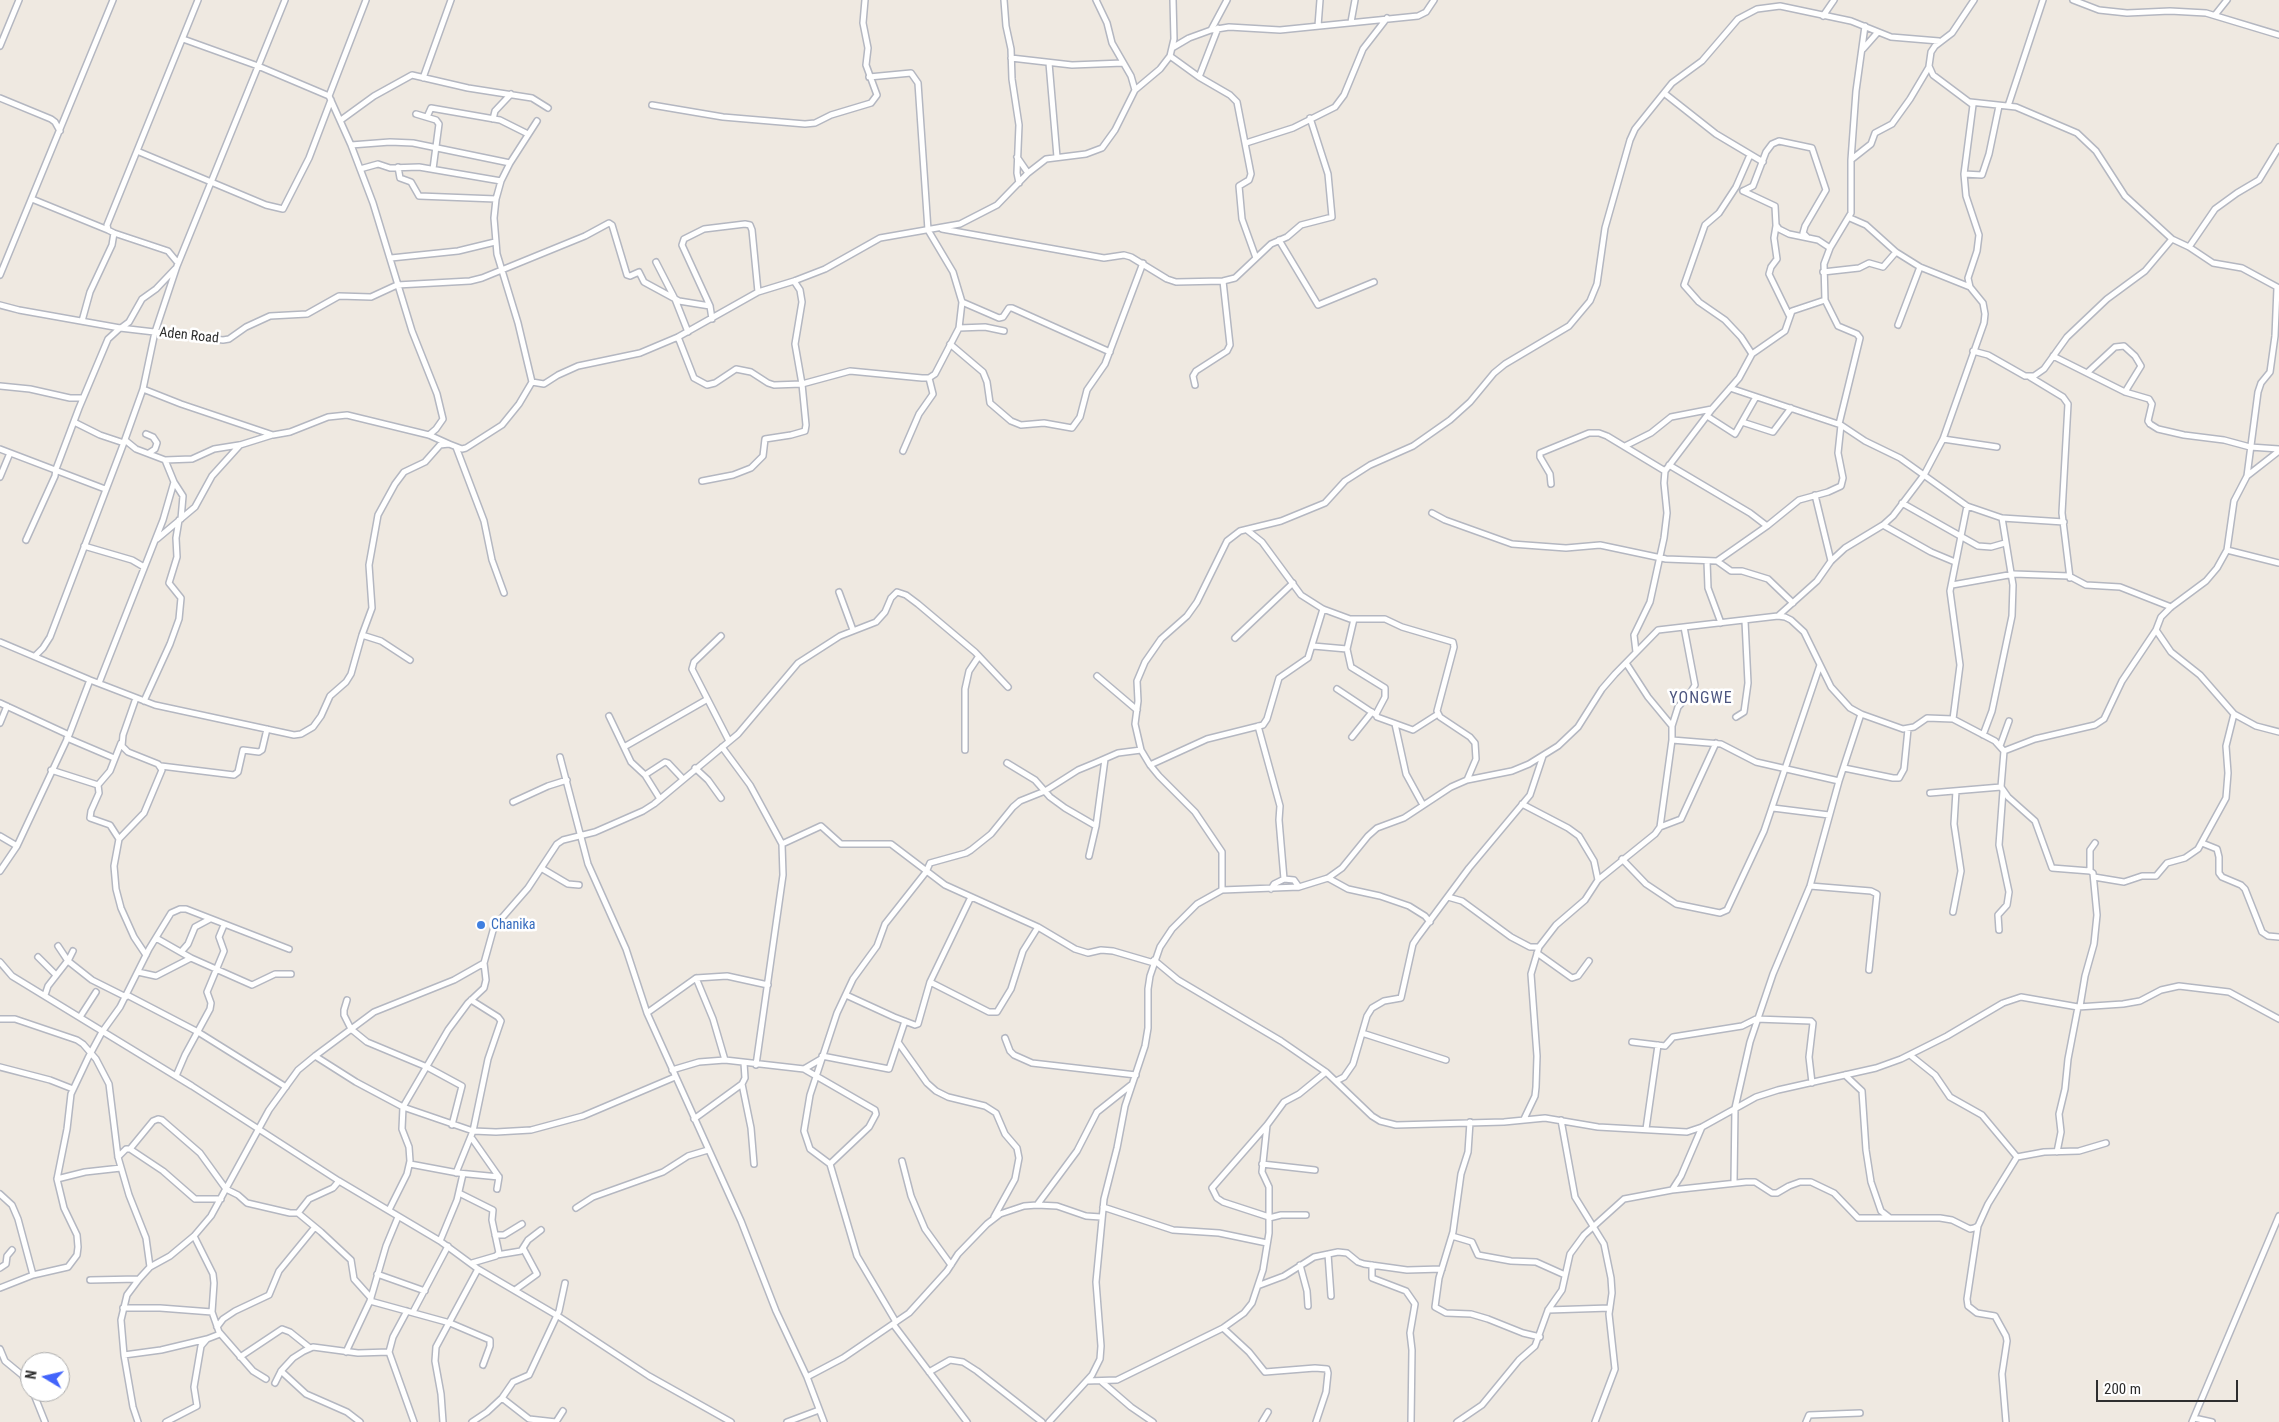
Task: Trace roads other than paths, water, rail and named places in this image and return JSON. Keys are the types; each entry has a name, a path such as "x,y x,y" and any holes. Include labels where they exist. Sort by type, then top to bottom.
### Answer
{"street":[{"path":"0,45 19,0"},
{"path":"0,275 113,0"},
{"path":"108,230 107,225 198,0"},
{"path":"35,656 44,648 50,637 105,489 125,442 143,389 155,332 177,265 285,0"},
{"path":"137,151 266,205 278,209 284,208 309,158 366,0"},
{"path":"423,78 451,0"},
{"path":"652,105 723,117 795,124 815,123 832,115 871,103 877,95 866,65 868,48 863,24 865,0"},
{"path":"1004,0 1019,125 1016,173 1019,183"},
{"path":"1096,0 1107,23 1112,43 1131,76 1134,90"},
{"path":"532,382 544,384 578,366 640,353 688,332 758,292 825,269 880,238 939,229 976,218 997,205 1028,172 1046,160 1095,152 1106,145 1134,90 1160,69 1170,56 1174,25 1172,0"},
{"path":"1211,30 1227,0"},
{"path":"1318,26 1320,0"},
{"path":"1352,22 1355,0"},
{"path":"1172,48 1189,38 1229,26 1280,30 1422,15 1431,7 1434,0"},
{"path":"1823,16 1834,0"},
{"path":"1851,160 1871,144 1875,133 1892,124 1910,99 1928,66 1931,52 1939,42 1952,33 1974,0"},
{"path":"2008,106 2043,0"},
{"path":"2072,0 2098,10 2116,12 2138,14 2170,11 2215,15 2279,35"},
{"path":"2215,15 2226,0"},
{"path":"1222,890 1222,852 1195,812 1167,785 1150,765 1141,750 1135,724 1137,681 1154,648 1187,616 1197,602 1228,541 1234,534 1247,530 1252,526 1275,523 1315,508 1331,498 1345,481 1370,464 1422,440 1462,411 1494,373 1513,359 1569,326 1581,314 1590,301 1597,284 1605,228 1630,140 1640,122 1664,93 1684,73 1702,61 1728,30 1747,13 1765,7 1780,6 1835,17 1865,26 1896,39 1939,42"},
{"path":"1246,143 1293,128 1310,118 1332,109 1344,95 1363,49 1388,18"},
{"path":"1432,513 1445,520 1512,544 1566,548 1600,544 1660,558 1717,561 1767,526 1799,500 1834,490 1842,484 1838,453 1840,424 1860,338 1857,334 1838,326 1825,300 1823,272 1830,248 1850,218 1852,205 1851,160 1856,91 1865,26"},
{"path":"1200,78 1218,28"},
{"path":"1863,49 1878,32"},
{"path":"183,39 258,66 330,98 341,120 373,202 391,258 397,284 443,413 440,424 429,435"},
{"path":"1170,56 1200,78 1234,98 1246,143 1251,178 1240,184 1242,219 1256,258"},
{"path":"1011,58 1072,65 1123,63"},
{"path":"1049,62 1057,157"},
{"path":"1928,66 1933,75 1970,102 2008,106 2032,112 2070,129 2085,140 2100,156 2125,196 2172,239 2189,247 2213,263 2242,268 2278,288 2276,336 2270,372 2261,383 2258,392 2247,476 2234,501 2227,550 2217,568 2206,581 2171,607 2161,618 2156,630 2122,681 2104,720 2095,725 2035,739 2004,751"},
{"path":"678,336 694,378 702,384 715,383 736,369 751,372 774,385 802,384 850,371 929,378 935,374 959,328 962,302 953,272 928,230 916,79 911,73 869,77"},
{"path":"341,120 404,78 412,75 468,88 532,98 548,108"},
{"path":"1664,93 1716,134 1763,162"},
{"path":"493,119 496,109 511,94"},
{"path":"0,98 52,119 60,131"},
{"path":"1970,102 1972,105 1972,117 1964,174 1966,196 1979,235 1977,251 1968,278 1970,287"},
{"path":"1964,174 1982,175 1989,154 1999,106"},
{"path":"427,117 431,108 507,122 528,134"},
{"path":"416,114 436,120 439,124 433,169"},
{"path":"939,229 1104,258 1124,255 1143,263 1167,279 1176,282 1224,281 1235,278 1271,244 1301,225 1331,219 1333,215 1328,174 1310,118"},
{"path":"74,422 100,435 125,442 165,460 192,459 214,449 240,445 290,432 328,417 347,414 429,435 456,447 466,448 502,425 519,404 532,382 518,323 501,270 495,242 496,199 501,181 510,163 537,121"},
{"path":"1743,191 1752,186 1766,152 1774,142 1779,141 1809,146 1813,150 1826,190 1805,226 1803,233 1807,238"},
{"path":"351,145 400,142 436,147 510,163"},
{"path":"2189,247 2215,209 2237,192 2259,180 2279,147"},
{"path":"1750,155 1736,187 1719,213 1705,224 1699,248 1684,285 1698,302 1725,320 1741,337 1752,354"},
{"path":"1017,157 1028,172"},
{"path":"360,169 378,164 390,168 433,169 501,181"},
{"path":"398,167 400,178 411,182 417,196 496,199"},
{"path":"1736,187 1775,206 1776,226 1774,238 1777,258 1770,267 1769,274 1789,316"},
{"path":"32,199 114,233 168,252 177,265"},
{"path":"1778,616 1817,582 1831,561 1857,540 1883,525 1893,516 1924,475 1943,439 1986,314 1981,298 1970,287 1920,267 1896,252 1866,225 1850,218"},
{"path":"397,284 470,281 585,236 610,223 627,275 630,276 639,272 644,282 675,299 710,306"},
{"path":"712,319 710,306 682,245 684,239 704,229 750,225 758,292"},
{"path":"1776,226 1788,234 1818,240 1830,248"},
{"path":"82,321 90,292 112,245 114,233"},
{"path":"2030,377 2039,373 2076,328 2107,299 2145,271 2172,239"},
{"path":"1279,240 1318,305 1374,282"},
{"path":"391,258 458,251 495,242"},
{"path":"1823,272 1858,268 1869,262 1883,267 1896,252"},
{"path":"656,262 675,299 688,332"},
{"path":"950,344 983,372 987,382 990,403 1011,421 1021,425 1050,424 1070,429 1078,421 1087,390 1100,374 1110,352 1143,263"},
{"path":"108,339 129,322 142,299 156,289 177,265"},
{"path":"1898,325 1920,267"},
{"path":"702,481 732,475 751,468 763,456 765,439 804,431 806,425 802,384 795,344 802,302 800,290 794,281"},
{"path":"1195,385 1193,376 1196,371 1227,352 1230,346 1224,281"},
{"name":"Aden Road","path":"0,305 120,328 223,340 229,339 246,327 270,316 307,314 339,296 371,297 397,284"},
{"path":"1636,652 1634,636 1650,602 1660,558 1667,513 1664,483 1665,471 1712,408 1739,378 1752,354 1785,331 1789,316 1796,308 1817,304 1825,300"},
{"path":"962,302 999,318 1003,318 1008,308 1012,308 1110,352"},
{"path":"26,540 55,476 83,398 108,339 109,326"},
{"path":"959,328 985,327 1004,331"},
{"path":"2088,372 2115,348 2124,346 2135,356 2141,366 2126,392"},
{"path":"1973,351 1988,355 2030,377 2068,401 2069,418 2062,501 2070,578"},
{"path":"2053,356 2126,392 2149,398 2152,401 2148,420 2150,424 2158,429 2224,440 2250,447 2279,450"},
{"path":"903,451 919,414 933,394 929,378"},
{"path":"144,381 151,393"},
{"path":"0,386 30,389 70,398 83,398"},
{"path":"1730,388 1840,424 1924,475 1967,506 2002,518 2064,522"},
{"path":"143,389 273,435"},
{"path":"1707,416 1732,434 1736,433 1756,397"},
{"path":"1625,446 1650,433 1671,417 1712,408"},
{"path":"1742,422 1773,432 1792,408"},
{"path":"1551,484 1550,474 1539,456 1542,452 1589,433 1599,432 1665,471"},
{"path":"146,434 153,437 156,444 155,449 150,453"},
{"path":"1943,439 1997,447"},
{"path":"0,642 144,701 294,735 302,734 313,727 321,716 330,696 346,682 351,674 372,608 369,564 378,515 404,472 425,462 440,445 449,444"},
{"path":"153,543 195,507 212,476 240,445"},
{"path":"456,447 484,521 492,560 504,593"},
{"path":"0,449 105,489"},
{"path":"2247,476 2279,450"},
{"path":"0,477 10,453"},
{"path":"144,701 170,644 179,619 181,598 169,583 177,558 176,538 183,496 174,482 165,460"},
{"path":"1669,465 1750,513 1767,526"},
{"path":"99,683 163,520 174,482"},
{"path":"1814,495 1831,561"},
{"path":"1902,503 1973,544 1984,547 2005,543"},
{"path":"1953,719 1960,665 1950,593 1967,506"},
{"path":"1983,735 1992,710 2006,652 2012,607 2011,575 2002,518"},
{"path":"1883,525 1936,554 1955,562"},
{"path":"1247,530 1262,542 1301,595 1324,609 1345,618 1385,619 1402,627 1453,642 1454,647 1437,704 1438,714 1476,743 1476,758 1467,780"},
{"path":"84,546 132,560 144,567"},
{"path":"2227,550 2279,563"},
{"path":"1707,561 1708,588 1721,623"},
{"path":"1717,561 1731,571 1742,571 1768,579 1793,603"},
{"path":"1952,585 2011,575 2041,574 2070,578 2086,586 2120,588 2171,607"},
{"path":"1235,638 1293,583"},
{"path":"839,592 854,630"},
{"path":"388,1210 407,1174 410,1164 410,1153 402,1129 403,1107 448,1030 471,1000 484,988 486,980 484,963 492,931 528,888 557,844 563,840 596,832 625,820 643,811 660,799 738,734 798,663 840,636 876,622 882,617 894,593 898,592 918,604 979,656 1008,687"},
{"path":"1150,765 1207,739 1263,725 1267,719 1279,678 1306,660 1324,609"},
{"path":"1049,1422 1087,1381 1097,1368 1100,1359 1101,1346 1096,1282 1101,1217 1125,1106 1145,1046 1148,1028 1148,989 1154,961 1168,935 1184,914 1197,904 1222,890 1299,887 1328,878 1342,868 1368,836 1377,828 1404,818 1439,793 1467,780 1512,771 1543,756 1570,736 1588,713 1602,689 1658,630 1778,616 1791,620 1799,626 1831,687 1850,708 1861,714 1908,729 1927,718 1953,719 2000,746 2004,751 1999,845 2009,892 2007,906 1998,915 1999,930"},
{"path":"1352,737 1374,714 1385,697 1385,689 1351,667 1347,649 1354,619"},
{"path":"1736,717 1744,712 1748,683 1745,621"},
{"path":"1524,1119 1532,1103 1536,1087 1537,1056 1531,974 1538,950 1556,925 1582,904 1598,880 1655,834 1660,827 1672,740 1672,726 1678,707 1695,685 1695,675 1688,653 1684,627"},
{"path":"2156,630 2171,652 2205,680 2234,714 2256,726 2279,732"},
{"path":"362,635 381,641 410,660"},
{"path":"721,636 692,665 706,700 729,741"},
{"path":"1312,646 1347,649"},
{"path":"965,750 965,689 969,671 979,656"},
{"path":"1626,663 1648,697 1672,726"},
{"path":"1622,859 1646,884 1670,900 1687,907 1722,914 1729,906 1764,831 1820,665"},
{"path":"1097,676 1137,710"},
{"path":"0,871 17,846 68,736 90,680"},
{"path":"1337,688 1374,714 1413,730 1438,714"},
{"path":"119,839 110,825 90,818 99,793 98,785 110,771 136,698"},
{"path":"624,746 706,700"},
{"path":"0,703 114,758"},
{"path":"0,724 7,706"},
{"path":"1734,1182 1735,1108 1741,1075 1756,1019 1810,886 1839,780 1861,714"},
{"path":"2094,877 2124,882 2142,876 2156,876 2167,864 2185,858 2193,853 2202,843 2226,798 2228,773 2226,746 2234,714"},
{"path":"609,716 631,762 645,775 660,799"},
{"path":"2000,746 2009,721"},
{"path":"1395,724 1406,774 1423,805"},
{"path":"1258,726 1278,794 1284,879"},
{"path":"121,743 128,752 161,766 234,775 238,772 243,750 259,752 262,750 267,729"},
{"path":"1844,768 1899,778 1904,769 1908,729"},
{"path":"1672,740 1716,743 1727,746 1756,762 1839,780"},
{"path":"1660,827 1681,819 1716,743"},
{"path":"722,747 750,785 782,844 783,875 756,1065"},
{"path":"967,1422 895,1323 857,1256 830,1164 810,1149 804,1131 805,1114 821,1058 837,1013 854,979 877,946 885,924 926,872 932,861 959,856 971,850 991,834 1020,801 1045,791 1078,770 1118,753 1141,750"},
{"path":"1336,1081 1344,1077 1353,1064 1367,1016 1372,1008 1384,1001 1401,998 1414,944 1469,868 1530,795 1543,756"},
{"path":"560,757 588,864 626,950 647,1013 741,1221 776,1311 807,1377 824,1422"},
{"path":"1089,856 1096,826 1105,759"},
{"path":"645,775 665,762 683,779"},
{"path":"1007,763 1035,780 1065,808 1096,826"},
{"path":"146,955 134,938 118,898 114,866 119,839 144,814 161,774 161,766"},
{"path":"695,768 708,780 721,798"},
{"path":"51,770 98,785"},
{"path":"513,802 548,786 567,780"},
{"path":"1930,793 2002,789 2035,821 2052,868 2090,870"},
{"path":"1953,912 1961,870 1954,824 1956,791"},
{"path":"1522,804 1568,828 1579,836 1594,861 1598,880"},
{"path":"1773,808 1829,815"},
{"path":"782,844 821,826 841,844 884,843 897,847 926,872 945,885 1038,928 1082,951 1113,951 1154,961 1178,980 1281,1041 1326,1072 1372,1116 1389,1124 1504,1122 1524,1119 1561,1120 1598,1128 1677,1132 1702,1127 1756,1097 1876,1068 1910,1055 2013,998 2040,999 2079,1006 2134,1003 2161,990 2180,986 2229,992 2279,1019"},
{"path":"0,836 17,846"},
{"path":"2058,1152 2061,1132 2059,1114 2065,1089 2068,1059 2094,944 2097,908 2094,877 2090,870 2090,850 2095,843"},
{"path":"2202,843 2217,849 2220,857 2219,873 2222,877 2241,885 2245,889 2262,932 2268,936 2279,937"},
{"path":"541,868 568,884 579,886"},
{"path":"1328,878 1348,889 1380,896 1409,906 1425,916 1430,922"},
{"path":"1271,888 1274,884 1284,879 1294,880 1299,887"},
{"path":"1810,886 1871,891 1877,894 1869,970"},
{"path":"846,995 905,1021 918,1024 930,982 971,897"},
{"path":"1448,898 1462,901 1511,937 1538,950 1572,978 1578,976 1588,961"},
{"path":"0,1288 32,1275 68,1267 77,1255 77,1235 64,1208 58,1179 67,1130 69,1101 73,1089 102,1032 126,996 146,955 174,910 186,909 289,949"},
{"path":"181,952 188,944 195,927 210,919"},
{"path":"176,1076 184,1055 210,1009 207,992 224,951 219,937 224,925"},
{"path":"930,982 989,1012 997,1012 1011,989 1023,951 1038,928"},
{"path":"156,938 191,958 252,985 275,974 290,974"},
{"path":"58,946 68,961 92,980 198,1032 286,1087"},
{"path":"45,995 73,951"},
{"path":"38,957 56,975"},
{"path":"138,972 153,976 158,975 191,958"},
{"path":"0,962 12,976 176,1076 339,1181 448,1246 478,1268 558,1316 649,1376 731,1422"},
{"path":"138,1422 133,1407 124,1355 121,1320 127,1295 139,1279 150,1267 170,1256 194,1236 211,1216 259,1130 298,1070 374,1012 454,980 484,963"},
{"path":"647,1013 682,986 696,978 727,976 768,985"},
{"path":"696,978 725,1060"},
{"path":"80,1017 96,992"},
{"path":"347,1000 344,1010 351,1029 380,1048 427,1067 462,1086 452,1124"},
{"path":"456,1173 473,1131 488,1059 501,1021 498,1017 471,1000"},
{"path":"0,1019 15,1019 76,1040 91,1053 109,1084 118,1157 146,1238 150,1267"},
{"path":"1632,1042 1666,1045 1673,1037 1742,1026 1756,1019 1813,1022 1809,1056 1812,1084"},
{"path":"804,1069 821,1058 887,1070 905,1021"},
{"path":"1362,1034 1446,1060"},
{"path":"1005,1038 1010,1051 1014,1055 1032,1063 1136,1075"},
{"path":"807,1377 843,1358 895,1323 922,1300 958,1254 994,1218 1015,1180 1018,1170 1017,1148 1005,1134 996,1113 985,1106 948,1097 936,1091 898,1042"},
{"path":"1646,1129 1658,1045"},
{"path":"1910,1055 1935,1075 1950,1097 1982,1115 2017,1157"},
{"path":"315,1056 356,1082 403,1107 473,1131 531,1130 547,1126 615,1104 649,1086 675,1077"},
{"path":"672,1070 699,1062 725,1060 804,1069 875,1110 876,1114 869,1127 830,1164"},
{"path":"694,1119 742,1084 745,1078 744,1063"},
{"path":"0,1067 50,1080 73,1089"},
{"path":"1306,1215 1269,1217 1223,1202 1211,1191 1284,1102 1299,1094 1326,1072"},
{"path":"1845,1075 1862,1091 1866,1150 1871,1182 1881,1211 1890,1218"},
{"path":"742,1084 751,1128 754,1164"},
{"path":"1036,1204 1073,1157 1097,1112 1132,1084"},
{"path":"118,1157 126,1149 130,1148 153,1121 162,1120 200,1153 226,1189 247,1203 290,1213 298,1213 315,1227 351,1260 354,1279 370,1299 450,1323 490,1340 490,1346 483,1365"},
{"path":"1561,1120 1575,1197 1604,1244 1611,1286 1609,1314 1615,1369 1595,1422"},
{"path":"1470,1122 1468,1152 1461,1174 1452,1236 1435,1301 1437,1310 1451,1314 1471,1314 1540,1337"},
{"path":"1087,1381 1117,1380 1223,1328 1249,1307 1260,1285 1267,1243 1269,1187 1262,1172 1262,1164 1267,1125"},
{"path":"1672,1190 1682,1176 1702,1127"},
{"path":"470,1137 499,1177 498,1189"},
{"path":"2017,1157 2079,1151 2106,1143"},
{"path":"130,1148 164,1171 195,1199 221,1199"},
{"path":"576,1208 593,1197 663,1172 688,1156 708,1150"},
{"path":"2006,1422 2002,1374 2007,1341 2006,1336 1996,1316 1977,1313 1968,1306 1967,1299 1978,1226 1988,1204 2017,1157"},
{"path":"902,1161 911,1196 925,1229 951,1265"},
{"path":"410,1164 456,1173 499,1177"},
{"path":"1262,1164 1315,1170"},
{"path":"58,1179 94,1171 121,1168"},
{"path":"440,1241 459,1193 463,1174"},
{"path":"298,1213 309,1199 333,1188 339,1181"},
{"path":"1461,1421 1482,1405 1519,1360 1535,1346 1540,1337 1548,1310 1562,1290 1570,1254 1584,1235 1624,1199 1672,1190 1734,1182 1755,1182 1772,1193 1777,1193 1800,1182 1811,1182 1834,1193 1858,1218 1940,1218 1952,1220 1970,1229 1978,1226"},
{"path":"459,1193 493,1210 495,1235 499,1249 497,1256"},
{"path":"0,1194 12,1205 18,1219 32,1275"},
{"path":"994,1218 1009,1210 1036,1204 1056,1206 1086,1216 1101,1217"},
{"path":"1103,1207 1173,1230 1227,1234 1267,1243"},
{"path":"2212,1422 2193,1420 2279,1216"},
{"path":"346,1352 370,1299 398,1217"},
{"path":"495,1235 504,1235 522,1224"},
{"path":"217,1327 223,1319 235,1311 269,1295 279,1272 315,1227"},
{"path":"472,1263 497,1256 518,1253 528,1240 541,1230"},
{"path":"194,1236 213,1274 212,1312 220,1334 253,1371 266,1379"},
{"path":"1452,1236 1472,1242 1478,1254 1511,1261 1536,1262 1565,1275"},
{"path":"414,1422 389,1352 393,1337 424,1291 448,1246"},
{"path":"515,1290 537,1274 523,1248"},
{"path":"0,1268 6,1264 7,1256 12,1250"},
{"path":"1260,1285 1284,1276 1314,1257 1328,1254 1347,1253 1358,1262 1407,1270 1442,1269"},
{"path":"1328,1254 1331,1296"},
{"path":"1300,1265 1305,1281 1308,1306"},
{"path":"1372,1265 1372,1278 1406,1291 1415,1304 1410,1333 1412,1350 1411,1422"},
{"path":"443,1422 435,1352 478,1268"},
{"path":"377,1274 424,1291"},
{"path":"90,1280 139,1279"},
{"path":"476,1421 502,1398 513,1382 529,1375 558,1316 565,1283"},
{"path":"123,1308 160,1308 212,1312"},
{"path":"1548,1310 1610,1308"},
{"path":"240,1357 282,1328 310,1348 358,1354 389,1352"},
{"path":"1223,1328 1249,1352 1265,1372 1274,1373 1315,1368 1328,1371 1326,1392 1316,1422"},
{"path":"124,1355 161,1350 220,1334"},
{"path":"166,1422 197,1406 195,1382 202,1346 207,1339"},
{"path":"275,1382 281,1371 293,1358 310,1348"},
{"path":"0,1349 5,1361 20,1372"},
{"path":"929,1372 950,1360 963,1362 1042,1422"},
{"path":"281,1371 306,1394 347,1412 360,1422"},
{"path":"1101,1382 1131,1407 1153,1422"},
{"path":"502,1398 529,1420 556,1422 563,1411"},
{"path":"37,1402 45,1422"},
{"path":"787,1422 819,1410"},
{"path":"1262,1422 1268,1412"},
{"path":"1806,1422 1809,1415 1860,1413"}],"place":[{"name":"Chanika","path":"481,925"}],"district":[{"name":"YONGWE","path":"1701,699"}]}
